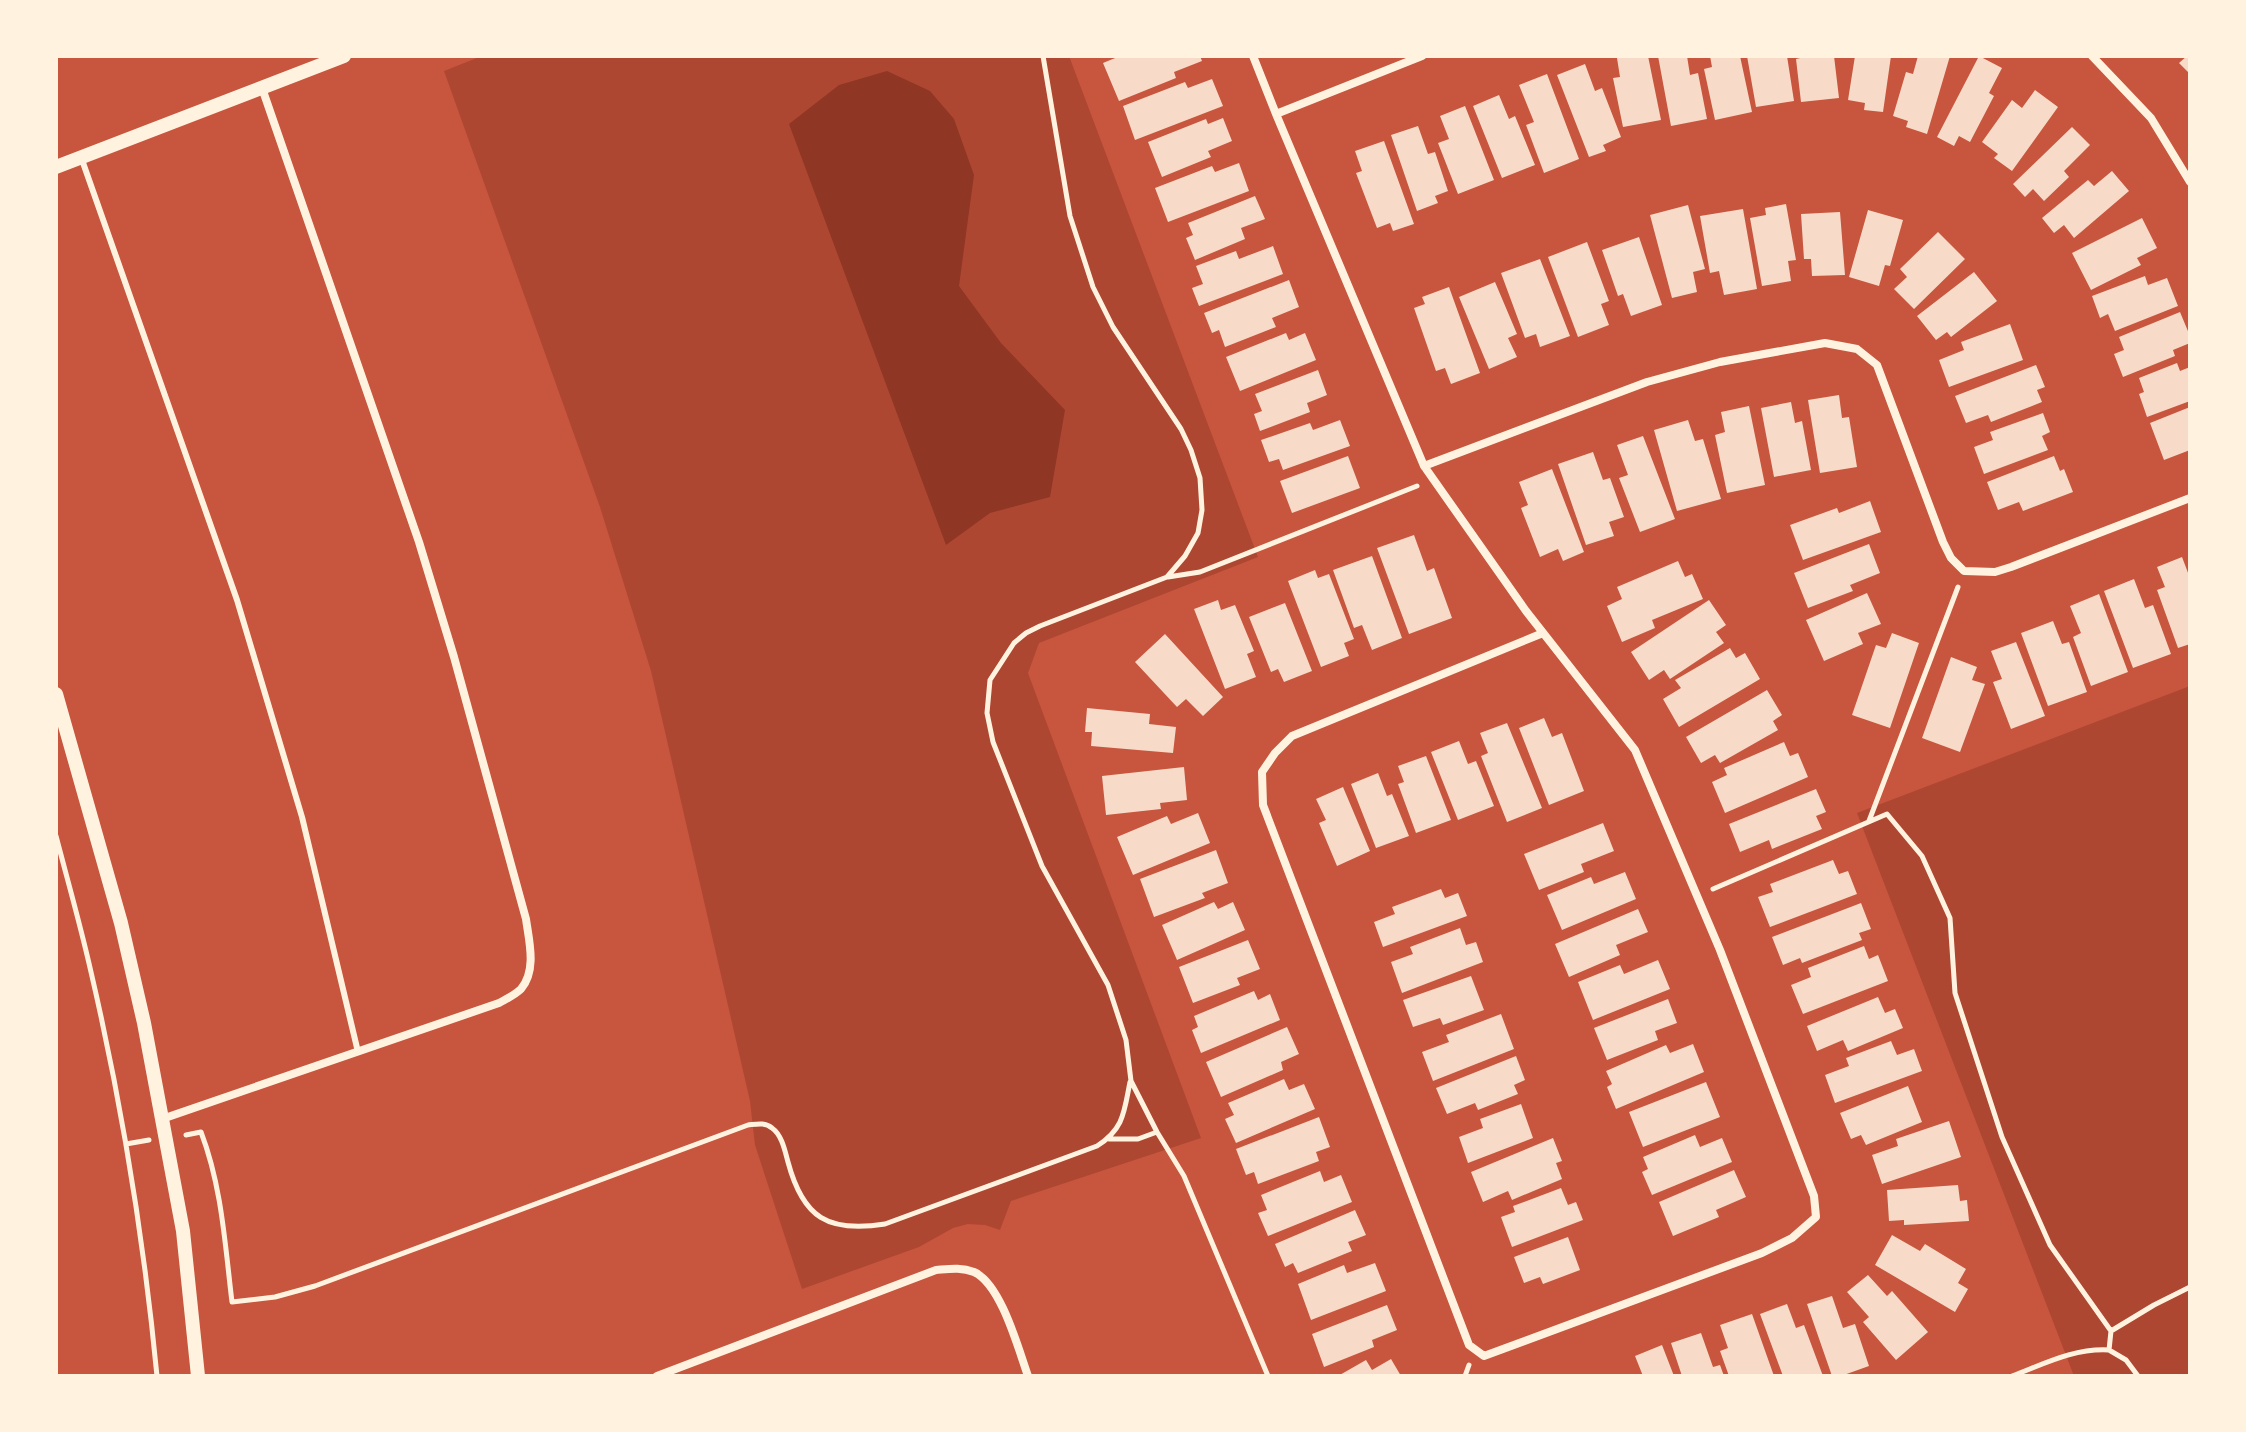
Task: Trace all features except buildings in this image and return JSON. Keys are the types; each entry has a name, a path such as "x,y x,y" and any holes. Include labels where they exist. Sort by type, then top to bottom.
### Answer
{"street":[{"path":"56,167 344,56"},
{"path":"1253,56 1424,466 1543,633 1635,750 1697,896 1814,1196 1816,1217 1792,1238 1762,1253 1484,1356 1469,1345 1263,805 1262,772 1292,736 1543,633"},
{"path":"1276,114 1422,56"},
{"path":"2092,56 2151,118 2190,182"},
{"path":"162,1119 499,1003 520,990 530,974 526,919 454,657 419,542 262,88"},
{"path":"1424,466 1647,382 1720,362 1825,343 1857,349 1877,365 1943,542 1951,558 1964,571 1995,572 2011,567 2190,498"},
{"path":"56,694 121,923 166,1138 183,1231 198,1376"},
{"path":"657,1376 936,1270 957,1268 975,1273 989,1283 998,1296 1028,1376"}],"lane":[{"path":"81,157 237,600 302,817 358,1052"}],"path":[{"path":"1043,56 1070,216 1093,287 1113,327 1181,429 1200,478 1202,510 1198,533 1185,556 1167,577"},
{"path":"1268,1376 1184,1176 1131,1081 1126,1040 1111,993 1042,866 993,742 987,713 990,680 1014,643 1026,633 1167,577 1200,572 1434,479"},
{"path":"1869,822 1964,571"},
{"path":"1697,896 1887,814 1922,856 1950,918 1955,993 2002,1137 2050,1245 2111,1331 2109,1350"},
{"path":"56,836 91,973 126,1144 150,1301 157,1376"},
{"path":"126,1144 201,1132 216,1179 232,1302 275,1297 315,1286 748,1125 763,1123 774,1129 781,1140 792,1177 809,1209 823,1219 845,1227 885,1224 1097,1146 1120,1125 1131,1081"},
{"path":"1108,1139 1138,1139 1157,1132"},
{"path":"2111,1331 2190,1287"},
{"path":"2012,1376 2088,1350 2109,1350 2126,1360 2138,1376"}],"shaded area":[{"path":"482,56 1069,56 1258,557 1039,643 1028,673 1201,1138 1011,1201 1000,1230 968,1224 953,1228 919,1247 802,1289 755,1145 750,1101 651,671 600,507 444,71"},
{"path":"887,71 930,91 954,119 974,175 959,286 1001,343 1065,410 1050,497 990,513 946,545 789,124 839,85"},
{"path":"2190,686 2190,1376 2074,1376 1857,813"}]}
